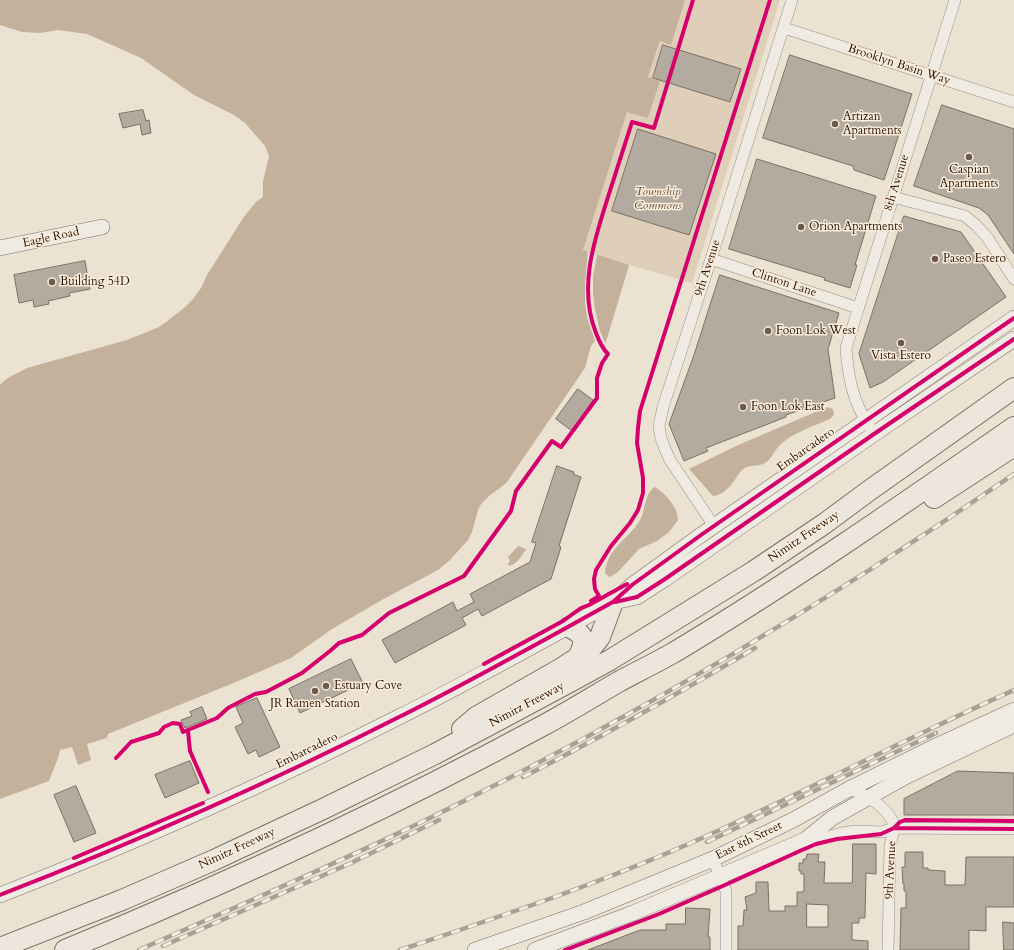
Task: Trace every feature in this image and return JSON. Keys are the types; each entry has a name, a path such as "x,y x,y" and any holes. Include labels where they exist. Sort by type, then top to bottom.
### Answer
{"highway":[{"name":"Nimitz Freeway","path":"0,948 122,900 323,810 435,754 610,660 754,571 824,524 1014,388"},
{"name":"Nimitz Freeway","path":"65,950 220,885 306,845 462,769 547,724 670,654 763,597 853,538 1014,427"},
{"path":"763,597 855,547 1014,446"},
{"path":"435,754 476,717 577,660 590,650 600,636 613,602"},
{"path":"569,627 582,635 584,641 584,646 577,660"}],"main road":[{"name":"Eagle Road","path":"0,248 102,227"},
{"name":"Embarcadero","path":"0,895 127,843 280,775 399,717 613,602 632,585 714,526 1014,318"},
{"name":"Embarcadero","path":"613,602 637,597 665,579 874,434 1014,340"},
{"name":"East 8th Street","path":"475,950 625,896 713,859 792,820 849,789 938,745 1014,710"},
{"name":"East 8th Street","path":"544,949 805,840 832,818 868,797 918,770 1014,725"}],"street":[{"name":"9th Avenue","path":"714,526 670,460 661,438 659,426 663,407 792,0"},
{"name":"8th Avenue","path":"874,434 855,400 848,371 846,348 955,0"},
{"name":"Brooklyn Basin Way","path":"784,28 1014,102"},
{"path":"893,197 965,216 987,237 1014,279"},
{"name":"Clinton Lane","path":"711,259 858,308"},
{"name":"9th Avenue","path":"849,789 862,793 886,812 892,820 894,828 890,845 888,950"},
{"path":"805,840 813,840 856,831 882,832 894,828 1014,829"},
{"path":"713,859 726,891 726,950"},
{"path":"542,927 544,949"}],"green space":[{"name":"Township Commons","path":"685,0 780,0 692,283 629,265 607,339 583,250 627,111 648,118 660,81 648,77 660,41 671,44"}],"shaded area":[{"path":"0,0 685,0 671,45 660,41 648,77 660,81 648,118 627,112 583,250 629,265 602,355 597,354 596,372 516,483 498,501 460,559 253,681 109,742 107,738 87,744 91,760 78,765 72,747 60,750 49,781 0,799 0,385 9,377 27,368 127,340 159,327 184,308 201,288 207,275 243,218 256,202 263,197 263,181 269,156 265,146 245,123 234,115 194,95 141,58 87,34 58,30 40,33 22,32 0,25"},
{"path":"827,407 833,409 834,415 830,419 804,430 786,440 765,463 744,468 733,483 723,493 713,496 689,469 736,446"},
{"path":"655,487 671,501 676,510 678,520 669,532 657,541 639,549 617,573 609,577 605,573 610,557 614,550 640,520 647,497 651,490"},
{"path":"518,546 526,549 517,562 509,566 508,563 510,561 508,557"}],"pier":[{"path":"588,252 597,255 593,276 593,294 600,331 606,345 602,355 597,354 596,372 582,392 577,389 556,419 561,423 515,488 497,504 498,505 479,540 474,546 476,548 443,580 346,631 305,662 109,742 107,738 108,734 291,658 332,629 438,570 450,560 468,540 481,504 507,482 585,368 591,346 595,341 587,317 585,303"}],"building":[{"path":"663,45 741,69 730,102 653,78"},
{"name":"Artizan Apartments","path":"790,55 912,94 884,180 854,170 853,166 763,138"},
{"name":"Caspian Apartments","path":"942,105 1014,129 1014,254 988,215 979,208 914,186"},
{"path":"143,110 146,121 149,120 151,133 142,135 140,124 123,128 119,114"},
{"path":"638,129 716,154 689,235 612,211"},
{"name":"Orion Apartments","path":"757,159 876,196 855,265 857,265 850,288 824,280 825,278 729,249"},
{"path":"904,216 961,232 1006,297 883,382 870,388 859,354"},
{"name":"Building 54D","path":"85,261 90,289 69,293 70,296 48,301 49,304 34,307 33,300 19,303 14,275"},
{"path":"720,275 839,313 828,349 835,398 786,415 786,417 706,448 708,451 684,461 669,424 694,355"},
{"path":"578,389 593,400 572,431 556,419"},
{"path":"557,466 574,472 573,474 581,477 559,546 561,547 551,579 482,616 478,609 462,618 466,625 395,663 382,640 453,602 457,611 474,602 470,594 530,562 536,543 532,542"},
{"name":"Estuary Cove","path":"351,659 363,683 300,713 289,689"},
{"path":"257,698 280,747 259,757 256,750 248,754 235,727 243,723 236,707"},
{"path":"202,707 207,719 185,728 181,720 192,716 190,712"},
{"path":"190,761 199,783 165,798 155,775"},
{"path":"958,771 1014,773 1014,815 904,815 904,799"},
{"path":"76,786 96,833 74,842 54,795"},
{"path":"853,844 876,844 876,874 866,873 865,918 859,918 859,923 852,923 852,940 868,941 868,950 738,950 738,926 743,926 744,910 747,910 745,897 756,893 756,882 768,882 769,911 785,911 785,906 797,906 797,892 803,892 804,890 804,874 801,874 801,871 799,871 799,863 803,863 803,859 806,859 807,854 819,854 818,862 825,862 824,883 852,883","holes":["807,904 828,905 828,927 807,927"]},
{"path":"906,852 923,852 923,868 928,868 928,870 945,871 945,885 965,885 966,857 1014,857 1014,907 986,907 986,931 969,930 969,950 900,950 901,908 906,908 906,891 904,891 902,867 905,867"},
{"path":"686,908 710,909 708,937 710,937 710,950 588,950 640,930 666,930 666,924 685,924"},
{"path":"1003,922 1014,923 1014,950 1004,950"}],"railway":[{"path":"139,950 403,831 515,775 588,736 733,654 805,611 945,521 1014,474"},
{"path":"523,777 698,682 755,648"},
{"path":"400,950 552,898 665,854 780,802 936,726 1014,690"},
{"path":"707,842 936,733"},
{"path":"163,946 351,863 439,820"}],"cycle path":[{"path":"116,758 131,742 159,733 164,727 173,723 180,724 183,732 217,718 228,708 255,694 266,692 302,673 339,643 362,635 389,613 464,576 511,511 516,491 552,441 561,447 597,398 597,378 602,363 608,354 596,333 588,299 588,282 593,248 632,122 654,128 693,0"},
{"path":"591,601 599,596 595,589 594,579 596,570 611,546 630,523 638,510 643,493 643,478 637,443 640,411 770,0"},
{"path":"0,895 152,833 301,765 453,689 613,602 632,585 701,535 1014,318"},
{"path":"615,602 637,597 665,579 1014,339"},
{"path":"484,664 563,621 581,608 627,584"},
{"path":"188,731 190,751 208,792"},
{"path":"74,858 203,803"},
{"path":"565,950 659,914 816,844 837,839 881,834 894,828 900,822 905,820 1014,821"},
{"path":"894,828 1014,829"}],"place":[{"name":"Artizan Apartments","path":"835,124"},
{"name":"Caspian Apartments","path":"969,157"},
{"name":"Orion Apartments","path":"801,227"},
{"name":"Paseo Estero","path":"935,259"},
{"name":"Building 54D","path":"52,282"},
{"name":"Foon Lok West","path":"768,331"},
{"name":"Vista Estero","path":"901,343"},
{"name":"Foon Lok East","path":"743,407"},
{"name":"Estuary Cove","path":"326,686"},
{"name":"JR Ramen Station","path":"315,691"}]}
